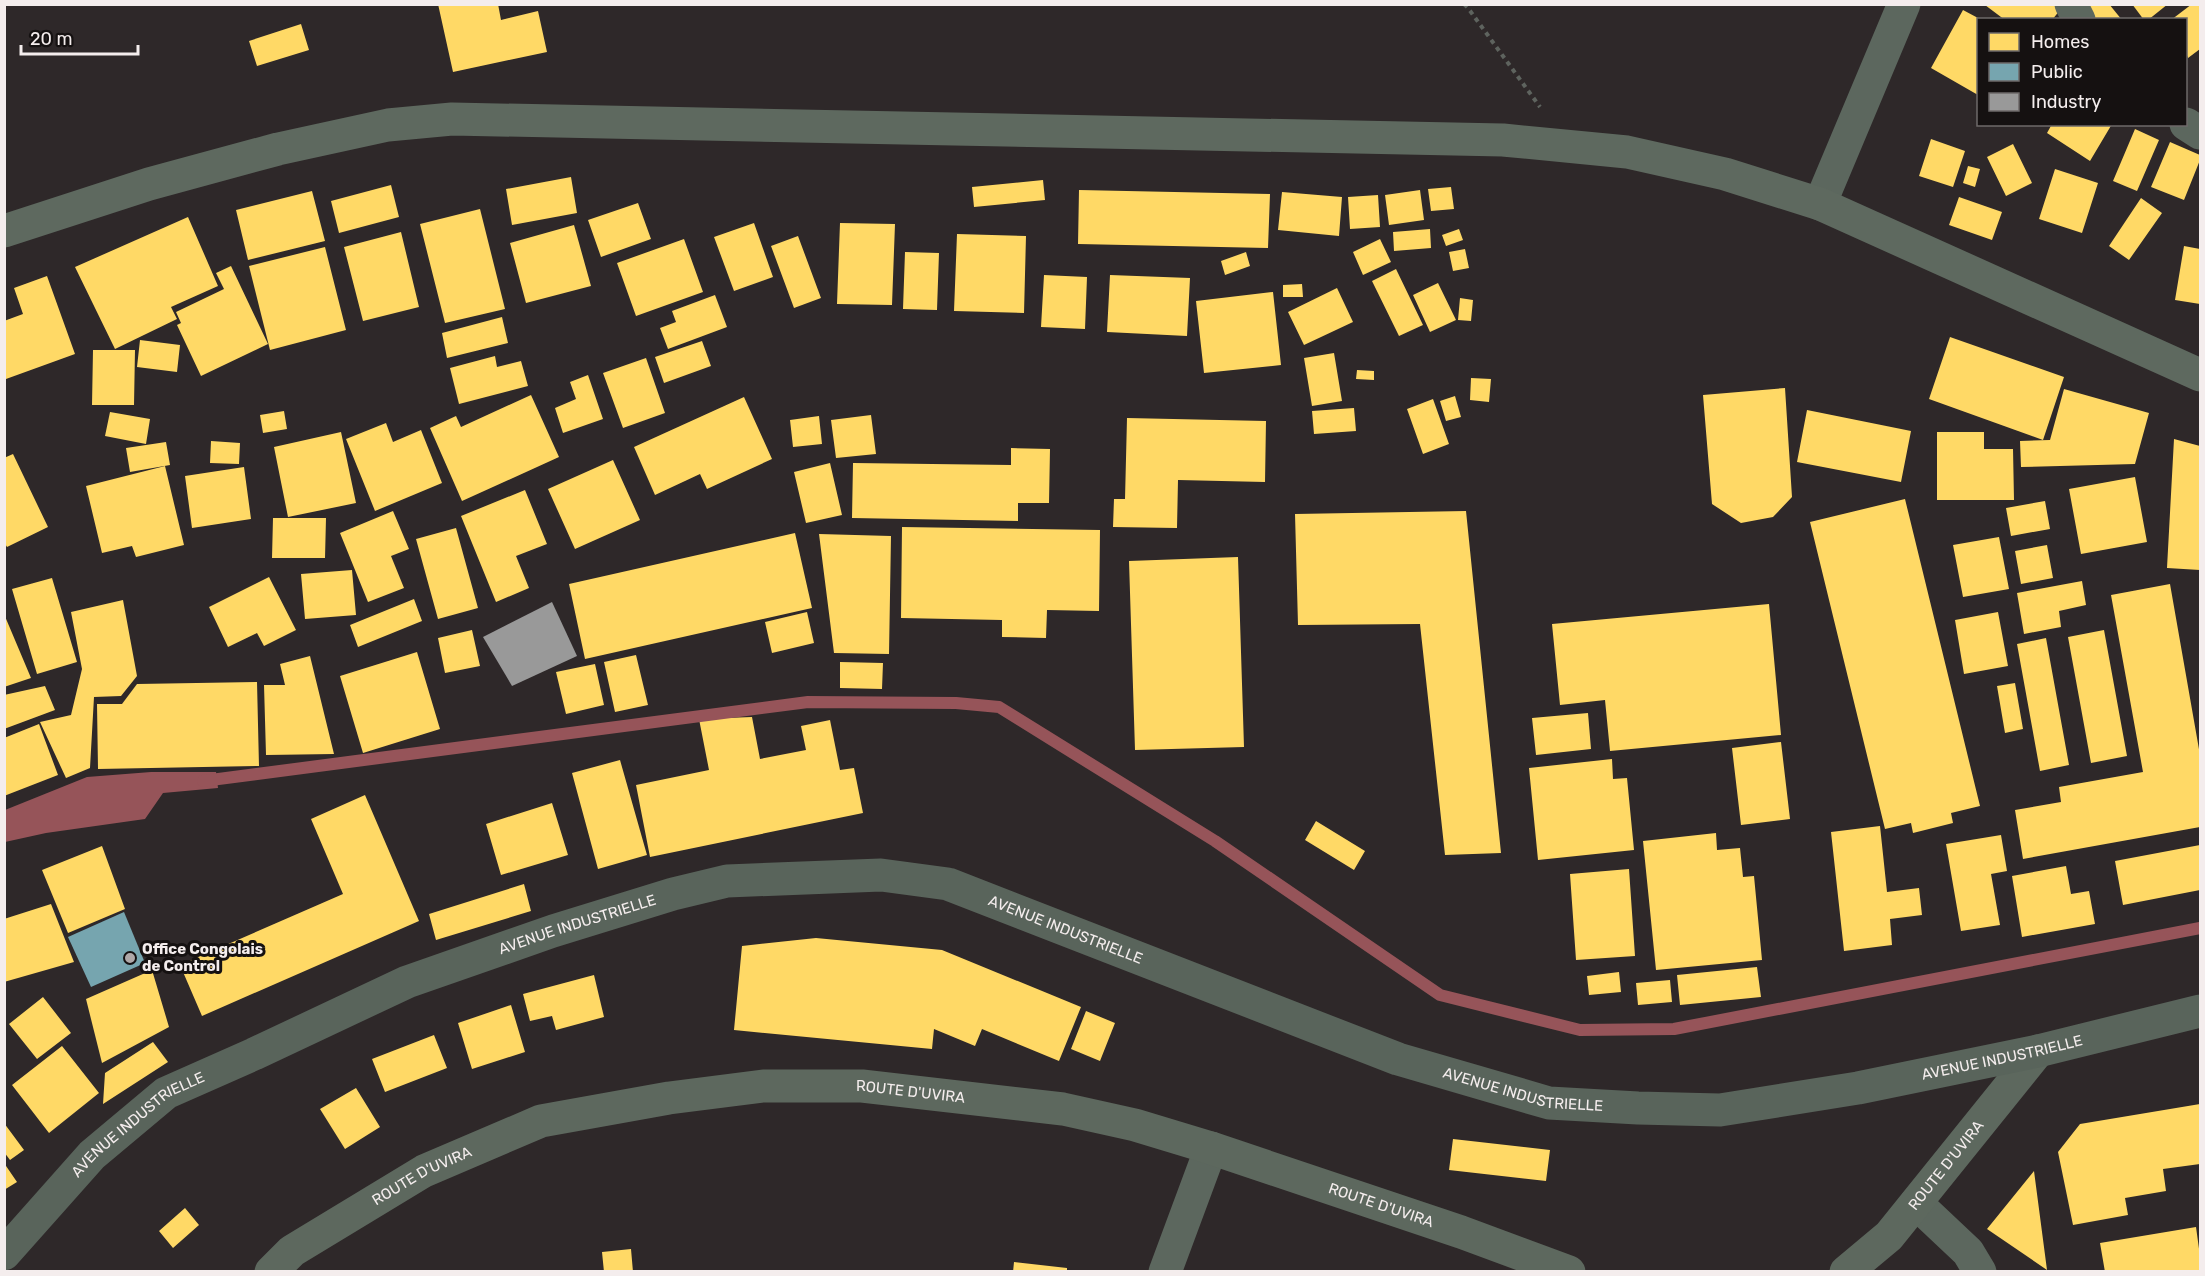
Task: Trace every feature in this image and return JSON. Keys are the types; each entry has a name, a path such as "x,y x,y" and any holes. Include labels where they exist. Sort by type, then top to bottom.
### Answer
{"highway":[{"name":"AVENUE INDUSTRIELLE","path":"4,1254 92,1155 165,1093 407,982 553,931 673,894 727,881 881,875 948,884 1398,1059 1549,1103 1720,1110 1858,1088 2038,1051 2200,1011"}],"main road":[{"name":"ROUTE D'UVIRA","path":"1846,1272 1889,1236 2038,1051"},
{"name":"ROUTE D'UVIRA","path":"271,1272 292,1251 424,1171 541,1121 669,1098 763,1086 862,1086 1063,1109 1135,1125 1461,1232 1569,1272"}],"street":[{"path":"1820,204 1904,4"},
{"path":"2071,4 2078,18"},
{"path":"4,231 149,184 278,149 388,125 452,119 1491,140 1627,152 1714,172 1820,204 2200,375"},
{"path":"2187,125 2200,133"},
{"path":"1165,1272 1211,1149"},
{"path":"1916,1203 1968,1252 1980,1272"}],"path":[{"path":"1464,4 1569,147"}],"shaded area":[{"path":"151,772 216,772 218,788 163,793 145,819 46,833 5,842 5,810 87,777"}],"building: Homes":[{"path":"438,4 498,4 501,20 538,11 547,52 453,72"},
{"path":"2083,4 2109,4 2120,18 2090,18"},
{"path":"2132,4 2168,4 2150,18 2142,18"},
{"path":"2192,4 2200,4 2200,49 2188,58 2187,18 2174,18"},
{"path":"1985,5 2064,5 2054,18 2002,18"},
{"path":"1963,10 1978,18 1977,94 1931,68"},
{"path":"301,24 309,50 257,66 249,41"},
{"path":"2051,126 2111,126 2090,161 2047,133"},
{"path":"2135,129 2159,140 2137,191 2113,181"},
{"path":"1931,139 1965,151 1953,187 1919,176"},
{"path":"2170,142 2200,155 2184,200 2151,187"},
{"path":"2013,144 2032,183 2006,196 1987,157"},
{"path":"1968,166 1980,169 1975,187 1963,183"},
{"path":"2055,169 2098,183 2082,233 2039,219"},
{"path":"571,177 577,213 512,225 506,189"},
{"path":"1043,180 1045,200 974,207 972,187"},
{"path":"391,185 399,217 339,233 331,201"},
{"path":"1451,187 1454,209 1431,211 1428,189"},
{"path":"1079,190 1270,194 1268,248 1078,244"},
{"path":"1420,190 1424,220 1389,225 1385,195"},
{"path":"312,191 325,241 248,260 236,210"},
{"path":"1282,192 1342,197 1339,236 1278,230"},
{"path":"1378,195 1380,227 1350,229 1348,197"},
{"path":"1959,197 2002,212 1992,240 1949,225"},
{"path":"2141,198 2162,213 2129,260 2109,246"},
{"path":"638,203 651,239 601,257 588,220"},
{"path":"480,209 505,309 445,323 420,224"},
{"path":"188,217 218,286 171,307 177,319 115,349 75,267"},
{"path":"754,223 773,277 734,291 714,237"},
{"path":"840,223 895,224 892,305 837,304"},
{"path":"574,225 591,286 526,303 510,243"},
{"path":"1430,229 1431,248 1394,251 1393,232"},
{"path":"1459,229 1463,240 1446,246 1442,235"},
{"path":"401,232 419,307 363,321 344,247"},
{"path":"957,234 1026,236 1024,313 954,311"},
{"path":"798,236 821,298 794,308 771,246"},
{"path":"684,239 703,292 636,316 617,263"},
{"path":"1380,239 1391,262 1363,275 1353,252"},
{"path":"2184,246 2200,249 2200,304 2175,300"},
{"path":"325,247 346,330 270,350 249,266"},
{"path":"1465,249 1469,268 1453,271 1449,252"},
{"path":"905,252 939,253 937,310 903,309"},
{"path":"1246,252 1250,266 1225,275 1221,261"},
{"path":"231,266 268,344 201,376 177,325 181,323 176,312 224,289 216,273"},
{"path":"1396,269 1423,325 1399,336 1372,281"},
{"path":"1044,275 1087,277 1085,329 1041,327"},
{"path":"1110,275 1190,278 1187,336 1107,332"},
{"path":"47,276 75,354 6,379 4,321 23,314 14,288"},
{"path":"1438,283 1456,320 1430,332 1413,295"},
{"path":"1302,284 1303,297 1283,297 1283,285"},
{"path":"1337,288 1353,322 1304,345 1288,312"},
{"path":"1273,292 1281,365 1204,373 1196,301"},
{"path":"715,295 727,327 668,349 660,328 676,322 672,311"},
{"path":"1460,298 1473,300 1471,321 1458,320"},
{"path":"502,317 508,343 447,358 442,333"},
{"path":"1950,337 2064,377 2043,440 1929,399"},
{"path":"140,340 180,345 177,372 137,367"},
{"path":"702,341 711,366 664,383 655,357"},
{"path":"93,350 135,350 134,405 92,405"},
{"path":"1334,353 1342,401 1312,406 1304,358"},
{"path":"495,356 497,367 521,361 528,386 459,404 450,368"},
{"path":"646,358 665,413 623,428 603,373"},
{"path":"1357,370 1374,371 1374,380 1356,379"},
{"path":"588,375 603,419 563,433 555,408 576,399 570,382"},
{"path":"1471,378 1491,379 1489,402 1470,400"},
{"path":"1785,388 1792,497 1773,517 1741,523 1712,504 1703,395"},
{"path":"2064,389 2149,413 2135,464 2021,467 2020,441 2050,440"},
{"path":"531,395 559,457 462,501 430,428 456,416 461,427"},
{"path":"1455,396 1461,417 1446,421 1440,401"},
{"path":"744,397 772,459 707,489 700,474 655,495 634,447"},
{"path":"1433,399 1449,444 1423,454 1407,409"},
{"path":"1354,408 1356,431 1314,434 1312,411"},
{"path":"1807,410 1911,431 1901,482 1797,462"},
{"path":"284,411 287,429 263,433 260,415"},
{"path":"110,412 150,419 146,444 105,436"},
{"path":"871,415 876,454 836,458 831,420"},
{"path":"819,416 822,444 793,447 790,420"},
{"path":"1127,418 1266,421 1265,482 1178,480 1177,528 1113,527 1114,499 1125,499"},
{"path":"386,423 393,442 421,430 442,483 375,511 346,439"},
{"path":"341,432 356,503 288,517 274,447"},
{"path":"1937,432 1984,432 1984,449 2013,449 2014,500 1937,500"},
{"path":"2174,439 2200,446 2200,570 2167,568"},
{"path":"211,441 240,443 239,464 210,463"},
{"path":"166,442 170,465 130,472 126,448"},
{"path":"1011,448 1050,449 1049,503 1018,503 1018,521 852,518 853,463 1011,465"},
{"path":"13,454 48,527 7,547 4,542 4,458"},
{"path":"613,460 640,520 575,549 548,489"},
{"path":"830,463 842,515 806,523 794,472"},
{"path":"165,466 184,545 136,557 132,546 102,553 86,486"},
{"path":"244,467 251,519 192,528 185,476"},
{"path":"2135,477 2147,542 2081,554 2069,489"},
{"path":"525,490 547,544 516,556 529,588 496,602 461,516"},
{"path":"1905,499 1980,806 1951,813 1953,823 1913,833 1911,823 1885,829 1810,522"},
{"path":"2045,501 2050,529 2011,536 2006,508"},
{"path":"393,511 409,549 391,556 404,588 368,602 340,533"},
{"path":"1466,511 1501,853 1445,855 1420,624 1298,625 1295,514"},
{"path":"273,518 326,518 325,558 272,558"},
{"path":"902,527 1100,530 1099,611 1047,610 1046,638 1002,637 1002,620 901,618"},
{"path":"456,528 478,608 438,619 416,539"},
{"path":"795,533 812,608 585,659 569,584"},
{"path":"819,534 891,536 889,654 834,653"},
{"path":"1999,537 2009,589 1963,597 1953,545"},
{"path":"2047,545 2053,578 2021,584 2015,551"},
{"path":"1238,557 1244,747 1135,750 1129,561"},
{"path":"352,570 356,615 305,619 301,574"},
{"path":"269,577 296,630 264,646 257,633 228,647 209,607"},
{"path":"52,578 77,662 37,674 12,589"},
{"path":"2082,581 2086,605 2059,611 2061,627 2024,634 2017,593"},
{"path":"2170,584 2200,755 2200,827 2023,859 2015,810 2061,802 2059,787 2143,772 2111,595"},
{"path":"414,599 422,621 358,647 350,625"},
{"path":"123,600 137,676 121,696 94,697 90,768 66,778 40,722 71,715 82,669 71,612"},
{"path":"1769,604 1781,735 1610,751 1605,700 1560,705 1552,624"},
{"path":"807,612 814,643 772,653 765,622"},
{"path":"1998,612 2008,666 1964,674 1955,620"},
{"path":"4,614 31,678 4,687"},
{"path":"472,630 480,666 445,673 438,638"},
{"path":"2104,630 2127,756 2091,763 2068,637"},
{"path":"2046,638 2069,765 2040,771 2017,644"},
{"path":"417,652 440,729 363,753 340,676"},
{"path":"636,655 648,705 615,712 604,662"},
{"path":"310,656 334,754 266,755 264,685 285,685 280,664"},
{"path":"840,662 883,663 882,689 840,688"},
{"path":"595,664 604,705 566,714 556,672"},
{"path":"257,682 259,766 98,769 97,704 122,704 137,684"},
{"path":"2015,683 2023,729 2005,733 1997,686"},
{"path":"45,686 55,710 4,729 4,695"},
{"path":"1588,713 1591,749 1536,755 1532,718"},
{"path":"752,717 760,759 806,750 801,726 830,720 840,770 854,768 863,813 650,857 636,785 709,770 699,719"},
{"path":"39,724 58,775 4,796 4,738"},
{"path":"1781,742 1790,819 1741,825 1732,748"},
{"path":"1612,759 1613,779 1627,778 1634,850 1538,860 1529,768"},
{"path":"620,760 647,855 598,869 572,773"},
{"path":"365,795 419,921 202,1016 180,965 343,894 311,819"},
{"path":"552,803 568,855 501,875 486,824"},
{"path":"1316,821 1365,851 1354,870 1305,840"},
{"path":"1880,826 1887,892 1919,888 1922,915 1890,919 1892,945 1844,951 1831,832"},
{"path":"1716,833 1717,850 1740,848 1743,877 1754,876 1762,960 1656,970 1643,841"},
{"path":"2001,835 2007,871 1991,874 2000,925 1961,931 1946,844"},
{"path":"2200,845 2200,890 2123,905 2115,861"},
{"path":"102,846 125,909 68,933 42,870"},
{"path":"2066,866 2071,894 2089,891 2095,924 2022,937 2012,876"},
{"path":"1629,869 1635,956 1576,960 1570,874"},
{"path":"524,884 531,911 436,940 429,914"},
{"path":"51,904 74,962 4,982 4,919"},
{"path":"816,938 942,950 1081,1007 1059,1061 982,1029 975,1046 934,1029 932,1049 734,1030 742,946"},
{"path":"1757,967 1761,997 1680,1005 1677,975"},
{"path":"152,970 169,1027 102,1063 86,999"},
{"path":"1619,972 1621,992 1589,995 1587,976"},
{"path":"594,975 604,1017 556,1030 552,1016 530,1021 523,994"},
{"path":"1670,980 1672,1002 1638,1005 1636,983"},
{"path":"43,997 71,1033 37,1059 9,1024"},
{"path":"511,1005 525,1052 472,1069 458,1023"},
{"path":"1086,1011 1115,1023 1100,1061 1071,1049"},
{"path":"434,1035 447,1068 385,1092 372,1059"},
{"path":"153,1042 168,1062 103,1104 105,1073"},
{"path":"62,1046 99,1093 49,1133 12,1085"},
{"path":"356,1088 380,1127 345,1149 320,1109"},
{"path":"2200,1104 2200,1164 2163,1169 2166,1191 2125,1198 2128,1215 2073,1225 2058,1152 2080,1124"},
{"path":"4,1123 24,1150 10,1160 4,1152"},
{"path":"1453,1139 1550,1150 1546,1181 1449,1170"},
{"path":"4,1163 17,1182 4,1190"},
{"path":"2034,1171 2047,1270 1987,1229"},
{"path":"185,1208 199,1225 173,1248 159,1231"},
{"path":"2196,1227 2200,1272 2105,1272 2100,1243"},
{"path":"631,1249 633,1272 604,1272 602,1252"},
{"path":"1014,1262 1067,1268 1067,1272 1013,1272"}],"building: Public":[{"path":"124,912 145,963 91,987 68,937"}],"building: Industry":[{"path":"552,602 577,656 512,686 483,637"}],"waterway":[{"path":"203,781 808,702 956,703 999,707 1215,841 1440,995 1580,1030 1674,1029 2200,928"}],"place":[{"name":"Office Congolais de Control","path":"130,958"}]}
